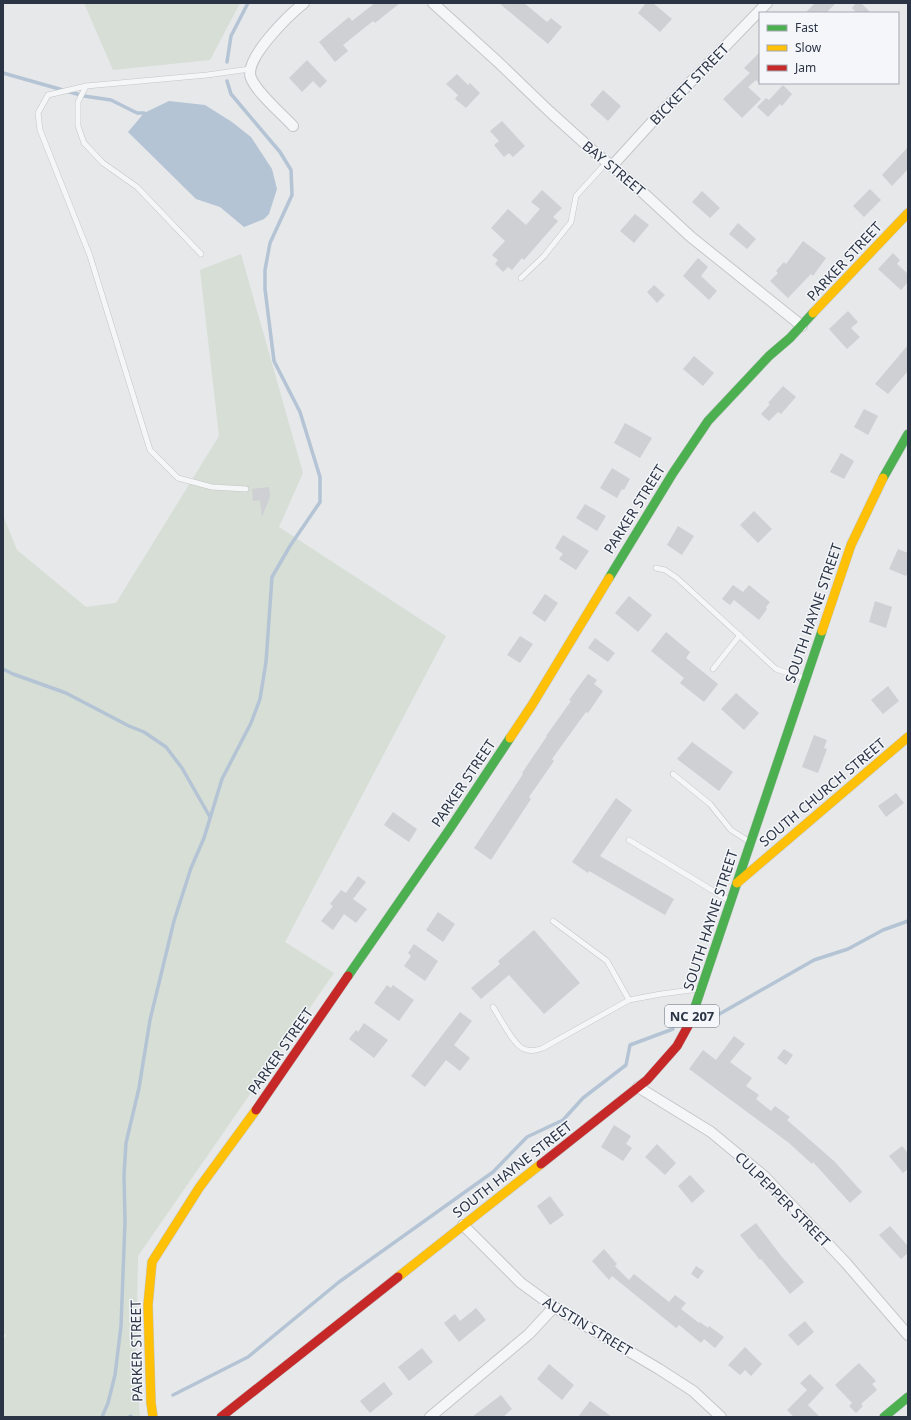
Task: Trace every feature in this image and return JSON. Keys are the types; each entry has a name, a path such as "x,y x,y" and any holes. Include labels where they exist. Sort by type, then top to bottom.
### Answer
{"street":[{"path":"293,126 258,92 250,77 250,69 258,53 270,36 295,10 304,3"},
{"name":"BAY STREET","path":"433,3 550,112 638,188 691,237 802,326"},
{"path":"752,3 763,6"},
{"name":"BICKETT STREET","path":"610,164 763,6"},
{"name":"PARKER STREET","path":"153,1417 151,1402 148,1305 152,1262 199,1188 286,1067 449,830 532,705 673,472 708,421 769,356 802,326 908,213"},
{"name":"SOUTH HAYNE STREET","path":"222,1417 648,1080 677,1046 688,1026 702,988 805,678 851,545 862,516 884,474 908,434"},
{"name":"SOUTH CHURCH STREET","path":"737,884 908,737"},
{"name":"CULPEPPER STREET","path":"638,1087 712,1132 764,1176 846,1263 908,1335"},
{"name":"AUSTIN STREET","path":"463,1225 521,1283 554,1307 659,1369 693,1391 721,1417"},
{"path":"430,1417 529,1334 554,1307"},
{"path":"884,1417 908,1397"}],"lane":[{"path":"246,489 212,487 178,478 150,450 90,256 40,130 38,113 48,96 86,86 207,75 250,69"},
{"path":"86,86 78,102 78,126 84,143 103,163 137,187 201,254"},
{"path":"521,278 544,256 571,222 576,196 610,164"},
{"path":"656,568 665,570 677,578 776,669 805,678"},
{"path":"712,669 740,635"},
{"path":"673,774 710,804 731,830 750,842"},
{"path":"629,840 731,902"},
{"path":"553,921 607,961 629,1000"},
{"path":"493,1007 516,1042 524,1049 534,1051 543,1048 629,1000 702,988"}],"shaded area":[{"path":"84,3 240,3 210,60 113,70"},
{"path":"241,254 303,473 279,527 446,636 285,942 334,973 138,1256 136,1363 140,1417 3,1417 3,1339 6,1336 3,1332 3,515 17,550 86,607 116,603 219,436 200,270"}],"water":[{"path":"169,101 205,105 232,122 251,137 272,169 277,189 269,214 264,219 244,227 220,207 196,199 128,132 144,113"}],"building":[{"path":"375,3 400,3 375,23 373,21 343,45 348,51 335,62 319,42 349,17 352,21"},
{"path":"499,3 524,3 547,22 551,18 562,27 548,44"},
{"path":"646,3 653,3 672,19 660,32 638,13"},
{"path":"815,3 836,3 827,12 806,12"},
{"path":"856,3 861,3 870,12 856,12 852,8"},
{"path":"759,53 759,83 756,80 748,87 761,99 742,118 723,99 750,73 744,68"},
{"path":"307,60 327,81 320,88 313,81 302,92 289,78"},
{"path":"457,74 468,85 470,83 480,93 466,108 455,99 458,95 446,84"},
{"path":"783,85 792,94 782,106 780,104 768,117 757,107 766,98 769,100"},
{"path":"603,90 621,106 608,121 590,105"},
{"path":"502,121 525,146 513,157 509,153 504,157 494,145 499,141 490,131"},
{"path":"908,147 908,169 892,186 882,175"},
{"path":"870,189 881,200 864,217 853,206"},
{"path":"542,190 562,208 553,217 558,221 524,260 522,258 512,270 508,267 503,272 495,264 498,260 492,255 505,241 491,228 508,209 526,225 540,209 531,202"},
{"path":"702,191 720,208 710,218 692,202"},
{"path":"635,214 649,225 634,243 620,231"},
{"path":"738,223 756,239 747,249 729,234"},
{"path":"803,241 826,258 813,276 811,274 788,298 770,281 778,273 776,271 784,262 786,264"},
{"path":"893,253 900,260 897,264 908,274 908,282 901,290 878,269"},
{"path":"698,258 708,267 701,276 717,291 709,300 683,276"},
{"path":"654,285 665,295 657,303 647,292"},
{"path":"848,311 858,322 851,328 860,337 847,349 829,329"},
{"path":"908,345 908,371 888,394 875,384"},
{"path":"694,356 714,373 703,386 683,369"},
{"path":"783,386 796,397 781,414 778,412 769,421 761,414 770,404 768,403"},
{"path":"864,409 878,416 868,435 854,427"},
{"path":"625,423 652,438 640,458 614,443"},
{"path":"841,453 854,461 844,479 830,472"},
{"path":"612,468 630,479 624,490 622,489 617,498 600,488"},
{"path":"269,487 270,497 262,517 260,500 253,501 252,489"},
{"path":"585,504 606,516 597,531 576,518"},
{"path":"754,511 772,529 758,543 740,525"},
{"path":"678,526 694,536 682,555 667,545"},
{"path":"563,535 589,551 576,570 559,559 563,554 555,548"},
{"path":"898,549 908,553 908,571 906,576 889,569"},
{"path":"733,585 743,592 749,585 770,602 759,620 734,600 730,605 722,599"},
{"path":"545,594 558,603 545,622 532,613"},
{"path":"629,596 652,615 638,632 615,613"},
{"path":"875,601 892,607 886,628 869,622"},
{"path":"666,632 690,652 686,658 718,684 704,702 680,683 684,678 651,651"},
{"path":"520,636 533,644 520,663 507,655"},
{"path":"595,638 615,653 608,662 588,648"},
{"path":"588,674 597,680 594,684 603,691 552,759 554,761 529,797 531,799 491,860 474,848 523,774 522,773 546,736 571,701 569,700"},
{"path":"888,686 899,701 883,714 871,700"},
{"path":"736,693 759,713 744,730 721,709"},
{"path":"814,735 827,740 824,748 827,749 818,773 802,767"},
{"path":"692,742 733,772 719,791 677,759"},
{"path":"896,793 904,803 886,817 878,806"},
{"path":"616,798 632,810 600,856 674,899 665,915 589,871 588,873 572,862"},
{"path":"393,812 417,829 409,842 384,825"},
{"path":"358,876 366,882 353,899 367,909 356,923 344,914 333,930 321,921 333,906 330,904 341,890 346,893"},
{"path":"438,912 455,924 443,942 426,930"},
{"path":"534,930 580,983 544,1014 509,975 481,999 471,988 500,964 498,961"},
{"path":"414,944 438,961 425,981 404,966 411,956 408,953"},
{"path":"387,985 391,988 393,985 414,1000 399,1021 374,1003"},
{"path":"460,1012 472,1021 454,1045 470,1058 460,1071 446,1060 425,1087 411,1076"},
{"path":"364,1023 388,1040 374,1058 349,1039 356,1030 358,1032"},
{"path":"734,1036 745,1044 730,1062 752,1078 746,1086 759,1095 756,1099 771,1111 775,1106 790,1117 787,1120 834,1161 862,1192 850,1203 813,1162 812,1164 789,1143 689,1069 703,1050 716,1060"},
{"path":"784,1049 793,1055 786,1065 777,1058"},
{"path":"614,1125 631,1136 626,1144 632,1148 623,1161 601,1147"},
{"path":"657,1144 676,1163 665,1175 645,1157"},
{"path":"902,1146 908,1153 908,1169 903,1173 889,1156"},
{"path":"690,1175 705,1191 692,1203 678,1186"},
{"path":"550,1196 564,1215 550,1225 537,1206"},
{"path":"756,1223 782,1257 804,1282 790,1294 740,1235"},
{"path":"890,1226 908,1246 908,1253 901,1259 879,1235"},
{"path":"604,1249 617,1264 615,1266 629,1280 634,1274 669,1302 675,1295 686,1303 681,1309 699,1323 700,1322 708,1328 709,1326 724,1337 715,1348 704,1339 701,1343 679,1325 676,1328 612,1276 609,1280 592,1261"},
{"path":"696,1266 704,1271 698,1279 691,1274"},
{"path":"476,1308 486,1320 459,1342 444,1323 455,1314 460,1321"},
{"path":"805,1321 814,1332 798,1346 788,1335"},
{"path":"745,1347 762,1364 751,1376 745,1370 740,1375 728,1365"},
{"path":"422,1348 433,1362 409,1381 398,1367"},
{"path":"859,1363 876,1381 872,1384 877,1390 861,1404 863,1406 856,1413 849,1406 852,1403 835,1385"},
{"path":"549,1364 574,1385 562,1400 537,1379"},
{"path":"810,1374 824,1388 808,1405 820,1417 794,1417 787,1410 807,1390 800,1383"},
{"path":"384,1382 393,1394 370,1413 360,1401"},
{"path":"501,1395 512,1409 503,1417 472,1417"},
{"path":"590,1401 612,1417 578,1417"}],"waterway":[{"path":"227,62 231,36 248,3"},
{"path":"3,73 84,96 111,100 137,113 144,113"},
{"path":"102,1417 108,1403 115,1375 121,1326 126,1143 139,1088 150,1020 174,921 191,868 204,838 222,779 251,723 260,699 266,662 272,577 290,546 320,502 320,477 300,412 274,361 265,289 265,270 270,243 292,195 291,170 280,152 231,94 227,81"},
{"path":"3,669 66,693 129,726 144,732 166,747 182,768 210,817"},
{"path":"702,1024 814,960 848,949 883,930 908,921"},
{"path":"173,1395 248,1357 339,1282 493,1172 527,1137 563,1120 583,1098 626,1065 630,1045 673,1029"}],"traffic: fast":[{"path":"609,578 673,473 708,421 769,356 790,338 813,313"},
{"path":"883,478 908,434"},
{"path":"694,1010 822,631"},
{"path":"348,976 449,830 510,738"},
{"path":"884,1417 908,1397"}],"traffic: slow":[{"path":"813,313 908,213"},
{"path":"822,631 851,545 883,478"},
{"path":"510,738 532,705 609,578"},
{"path":"737,883 908,737"},
{"path":"153,1417 151,1403 148,1305 152,1262 199,1188 256,1110"},
{"path":"398,1277 541,1164"}],"traffic: jam":[{"path":"256,1110 348,976"},
{"path":"541,1164 647,1080 677,1046 688,1026 694,1010"},
{"path":"221,1417 398,1277"}]}
